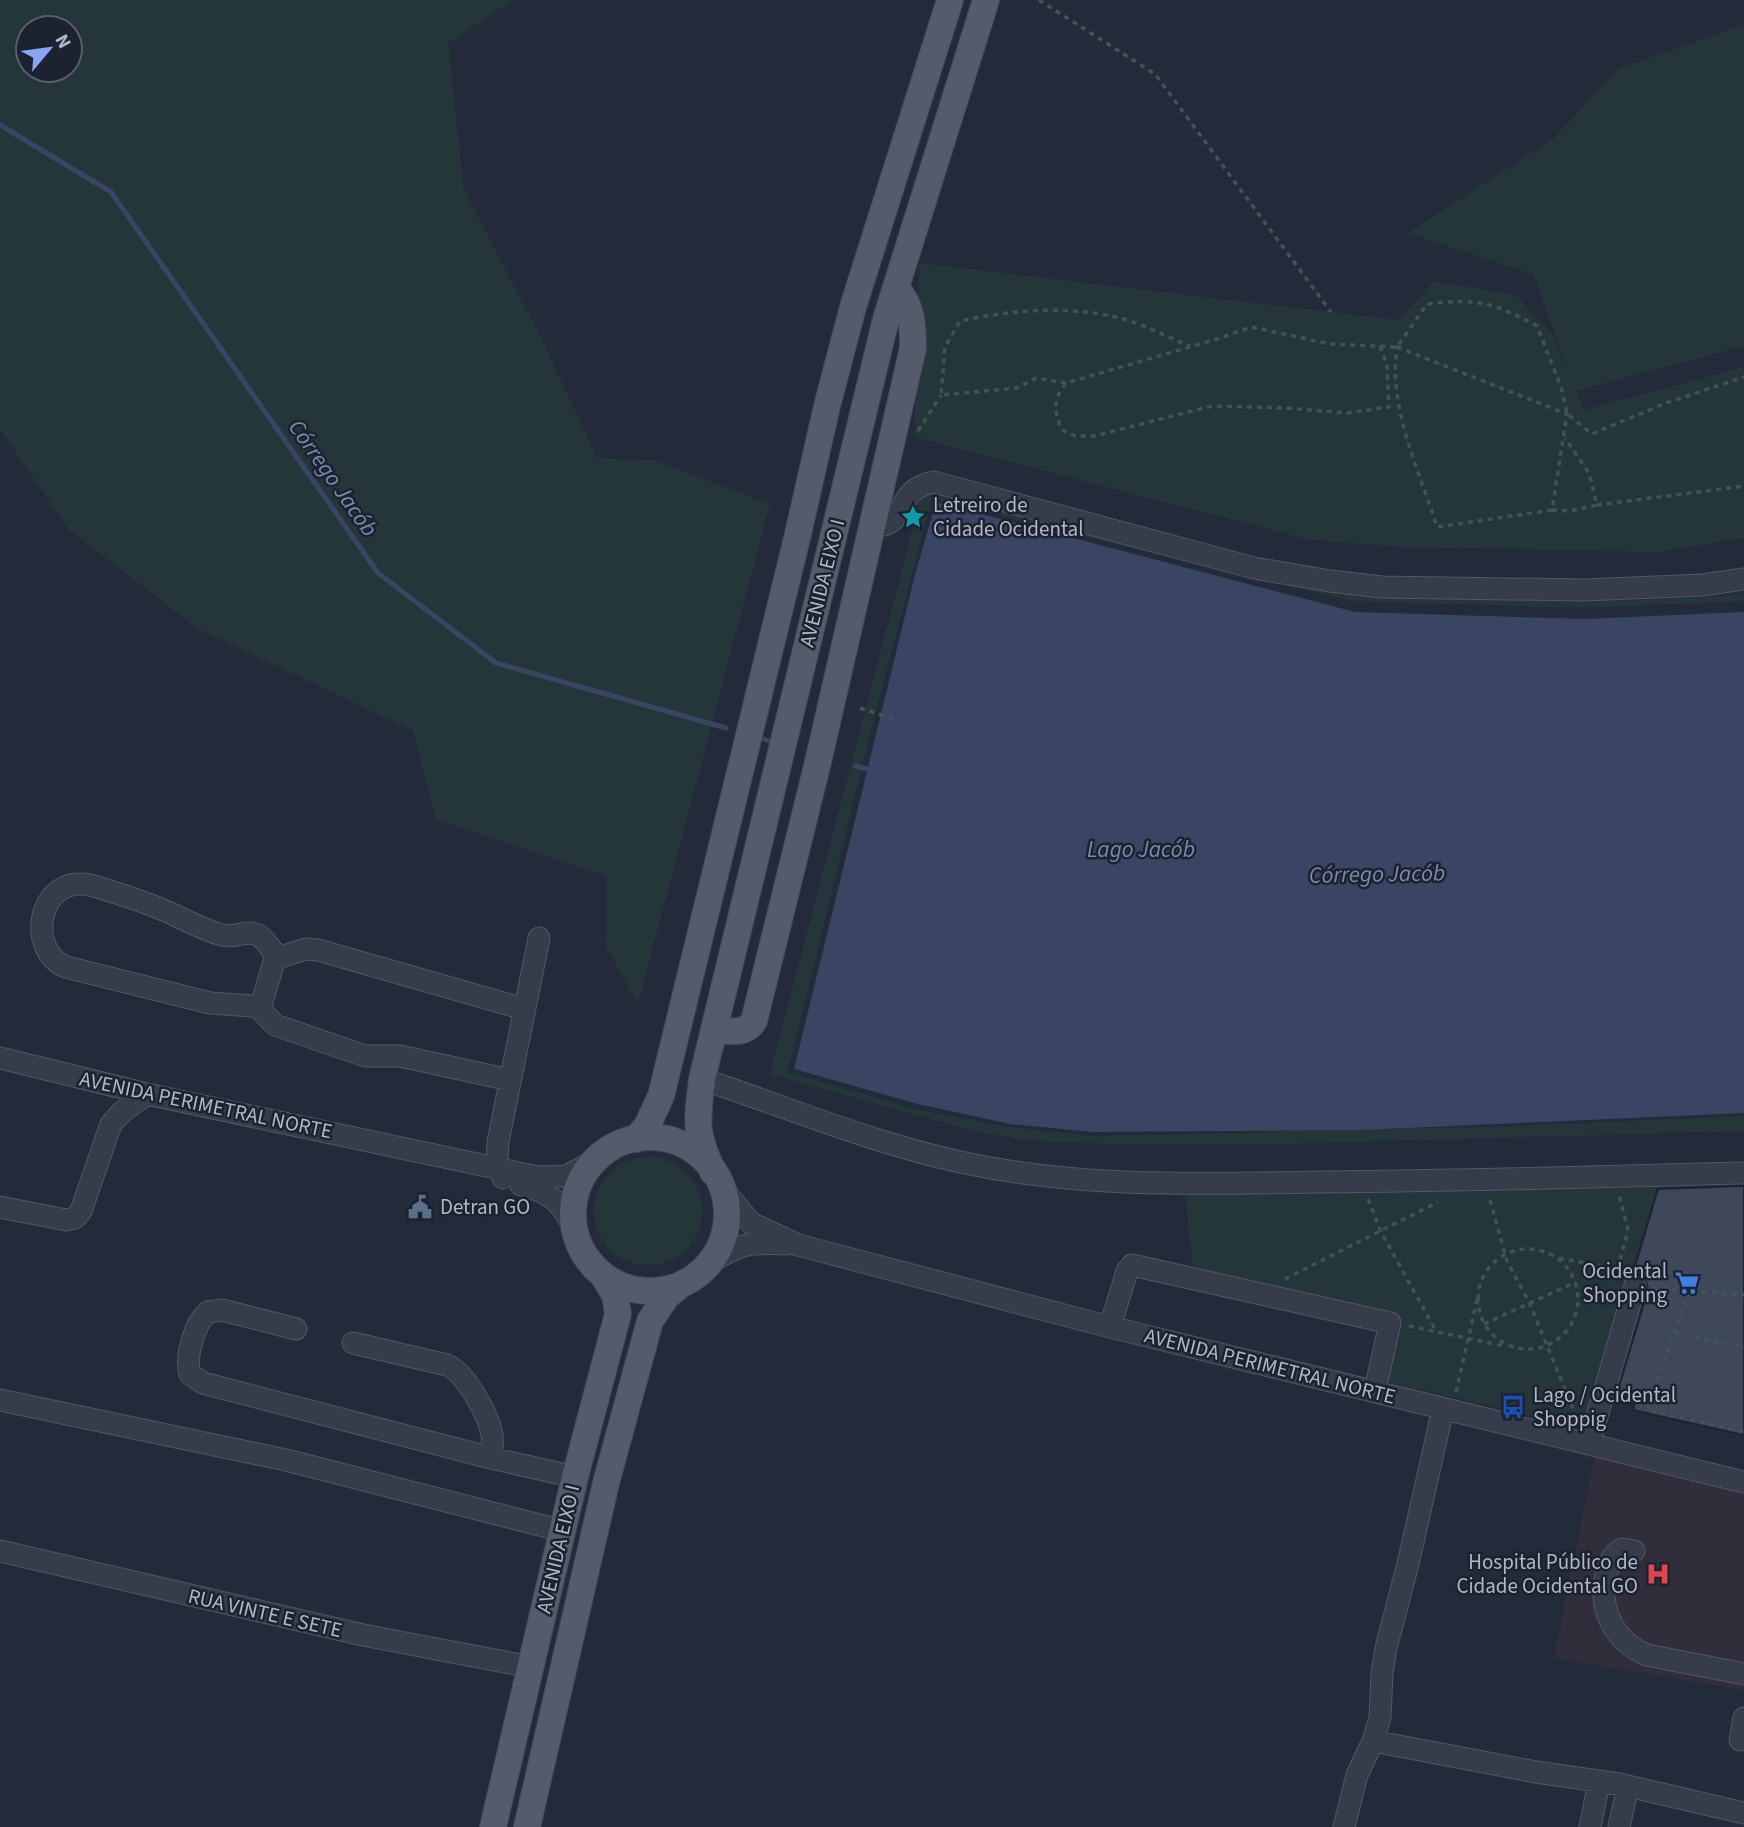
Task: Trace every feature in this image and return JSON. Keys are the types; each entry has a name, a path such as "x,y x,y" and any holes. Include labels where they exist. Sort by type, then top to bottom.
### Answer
{"main road":[{"name":"AVENIDA EIXO I","path":"636,1139 654,1113 664,1083 853,307 950,0"},
{"name":"AVENIDA EIXO I","path":"718,1180 698,1136 697,1117 702,1079 880,345 986,0"},
{"path":"715,1030 743,1031 754,1021 818,762 913,348 912,316 906,301 896,288"},
{"path":"654,1138 687,1146 701,1157 718,1180 727,1206 724,1243 707,1265 680,1285 658,1291 636,1290 603,1275 586,1255 575,1232 576,1194 593,1162 613,1147 636,1139 654,1138"},
{"name":"AVENIDA EIXO I","path":"493,1827 575,1477 618,1314 615,1296 603,1275"},
{"name":"AVENIDA EIXO I","path":"527,1827 606,1483 650,1321 666,1297 680,1285"}],"street":[{"path":"872,526 889,524 898,515 912,490 934,482 1254,568 1343,583 1382,587 1583,590 1678,587 1744,579"},
{"path":"510,1080 400,1056 365,1056 275,1025 260,1009 245,1005 209,1003 59,964 47,952 42,940 43,910 48,901 64,887 78,883 89,884 142,901 223,935 249,931 262,936 276,955 286,956 306,950 318,950 524,1009"},
{"path":"501,1174 498,1142 539,938"},
{"path":"260,1009 276,955"},
{"name":"AVENIDA PERIMETRAL NORTE","path":"0,1058 147,1094 413,1150 501,1174 547,1192 568,1214 575,1232"},
{"path":"702,1079 906,1149 1028,1174 1106,1182 1165,1184 1485,1181 1744,1173"},
{"path":"0,1207 65,1220 75,1218 81,1211 111,1124 121,1112 147,1094"},
{"name":"AVENIDA PERIMETRAL NORTE","path":"501,1174 553,1178 578,1171 593,1162"},
{"name":"AVENIDA PERIMETRAL NORTE","path":"718,1180 751,1223 798,1245 1110,1327 1744,1482"},
{"name":"AVENIDA PERIMETRAL NORTE","path":"707,1265 743,1245 757,1242 798,1245"},
{"path":"1110,1327 1127,1271 1132,1265 1390,1323 1375,1390"},
{"path":"1588,1444 1604,1390 1643,1287"},
{"path":"296,1329 222,1310 208,1312 199,1324 188,1359 190,1374 202,1383 491,1458 575,1477"},
{"path":"353,1343 447,1365 458,1371 489,1424 493,1444 491,1458"},
{"path":"0,1400 286,1460 564,1531"},
{"path":"1344,1827 1357,1775 1373,1741 1380,1718 1382,1673 1387,1647 1447,1410"},
{"path":"1634,1551 1622,1549 1614,1555 1605,1580 1604,1601 1607,1613 1620,1636 1637,1651 1647,1655 1744,1674"},
{"name":"RUA VINTE E SETE","path":"0,1551 363,1635 531,1667"},
{"path":"1740,1740 1744,1718"},
{"path":"1373,1741 1628,1786 1716,1817 1744,1813"},
{"path":"1590,1827 1599,1782"},
{"path":"1619,1827 1628,1786"}],"path":[{"path":"1039,0 1155,74 1331,312"},
{"path":"1552,510 1567,414 1561,387 1537,326 1501,307 1463,300 1427,304 1397,347 1394,364 1398,408 1437,527 1744,486"},
{"path":"917,434 941,395 945,347 960,321 997,314 1055,310 1120,318 1191,347"},
{"path":"941,395 1017,388 1036,378 1066,383 1251,327 1330,344 1397,347 1567,414 1592,434 1666,403 1744,377"},
{"path":"1066,383 1058,392 1055,413 1062,430 1075,436 1094,436 1212,406 1347,413 1389,407 1387,365 1380,346"},
{"path":"1563,436 1589,473 1597,505"},
{"path":"860,708 895,719"},
{"path":"1485,1181 1507,1261 1529,1302 1578,1422"},
{"path":"1361,1182 1381,1232 1436,1331"},
{"path":"1259,1292 1441,1200"},
{"path":"1390,1323 1436,1331 1468,1338 1519,1349 1546,1347 1567,1332 1578,1308 1576,1282 1568,1269 1557,1258 1532,1249 1506,1253 1483,1275 1468,1338 1447,1410"},
{"path":"1557,1258 1618,1269"},
{"path":"1484,1324 1576,1282"},
{"path":"1643,1287 1744,1295"},
{"path":"1689,1291 1647,1410 1744,1432"},
{"path":"1478,1296 1479,1311 1493,1336 1505,1345 1519,1349"},
{"path":"1675,1333 1744,1348"}],"shaded area":[{"path":"0,0 513,0 448,43 464,190 541,337 597,458 653,460 770,504 638,1004 606,947 607,876 436,819 413,731 197,628 68,529 0,429"},
{"path":"1744,25 1744,346 1576,391 1584,410 1744,367 1744,538 1658,552 1405,547 1310,540 914,437 919,263 1399,320 1434,281 1516,295 1552,334 1569,374 1534,275 1408,233 1554,138 1619,68"},
{"path":"931,488 1354,591 1583,602 1726,596 1744,592 1744,601 1583,608 1351,601 932,499 872,726 788,1072 915,1109 1008,1127 1092,1136 1515,1126 1744,1116 1744,1131 1279,1144 1151,1145 1033,1141 977,1132 770,1074 921,497"},
{"path":"648,1157 669,1161 686,1173 698,1190 702,1211 698,1232 686,1249 669,1261 648,1265 627,1261 610,1249 598,1232 594,1211 598,1190 610,1173 627,1161"},
{"path":"1660,1178 1583,1428 1383,1381 1386,1332 1195,1289 1185,1193"},
{"name":"Hospital Público de Cidade Ocidental GO","path":"1595,1456 1744,1491 1744,1690 1554,1658"}],"water":[{"name":"Lago Jacób","path":"936,502 1355,612 1584,619 1744,612 1744,1113 1361,1130 1093,1132 1010,1124 918,1104 794,1069 916,571"}],"building":[{"name":"Ocidental Shopping","path":"1744,1186 1744,1435 1633,1410 1636,1398 1617,1393 1648,1290 1645,1277 1633,1273 1658,1189"}],"waterway":[{"name":"Córrego Jacób","path":"0,125 111,192 378,573 496,663 726,728"},
{"path":"763,739 769,741"},
{"name":"Córrego Jacób","path":"856,766 871,770"}],"place":[{"name":"Letreiro de Cidade Ocidental","path":"913,517"},
{"name":"Detran GO","path":"420,1207"},
{"name":"Ocidental Shopping","path":"1687,1283"},
{"name":"Lago / Ocidental Shoppig","path":"1513,1407"},
{"name":"Hospital Público de Cidade Ocidental GO","path":"1658,1574"}]}
